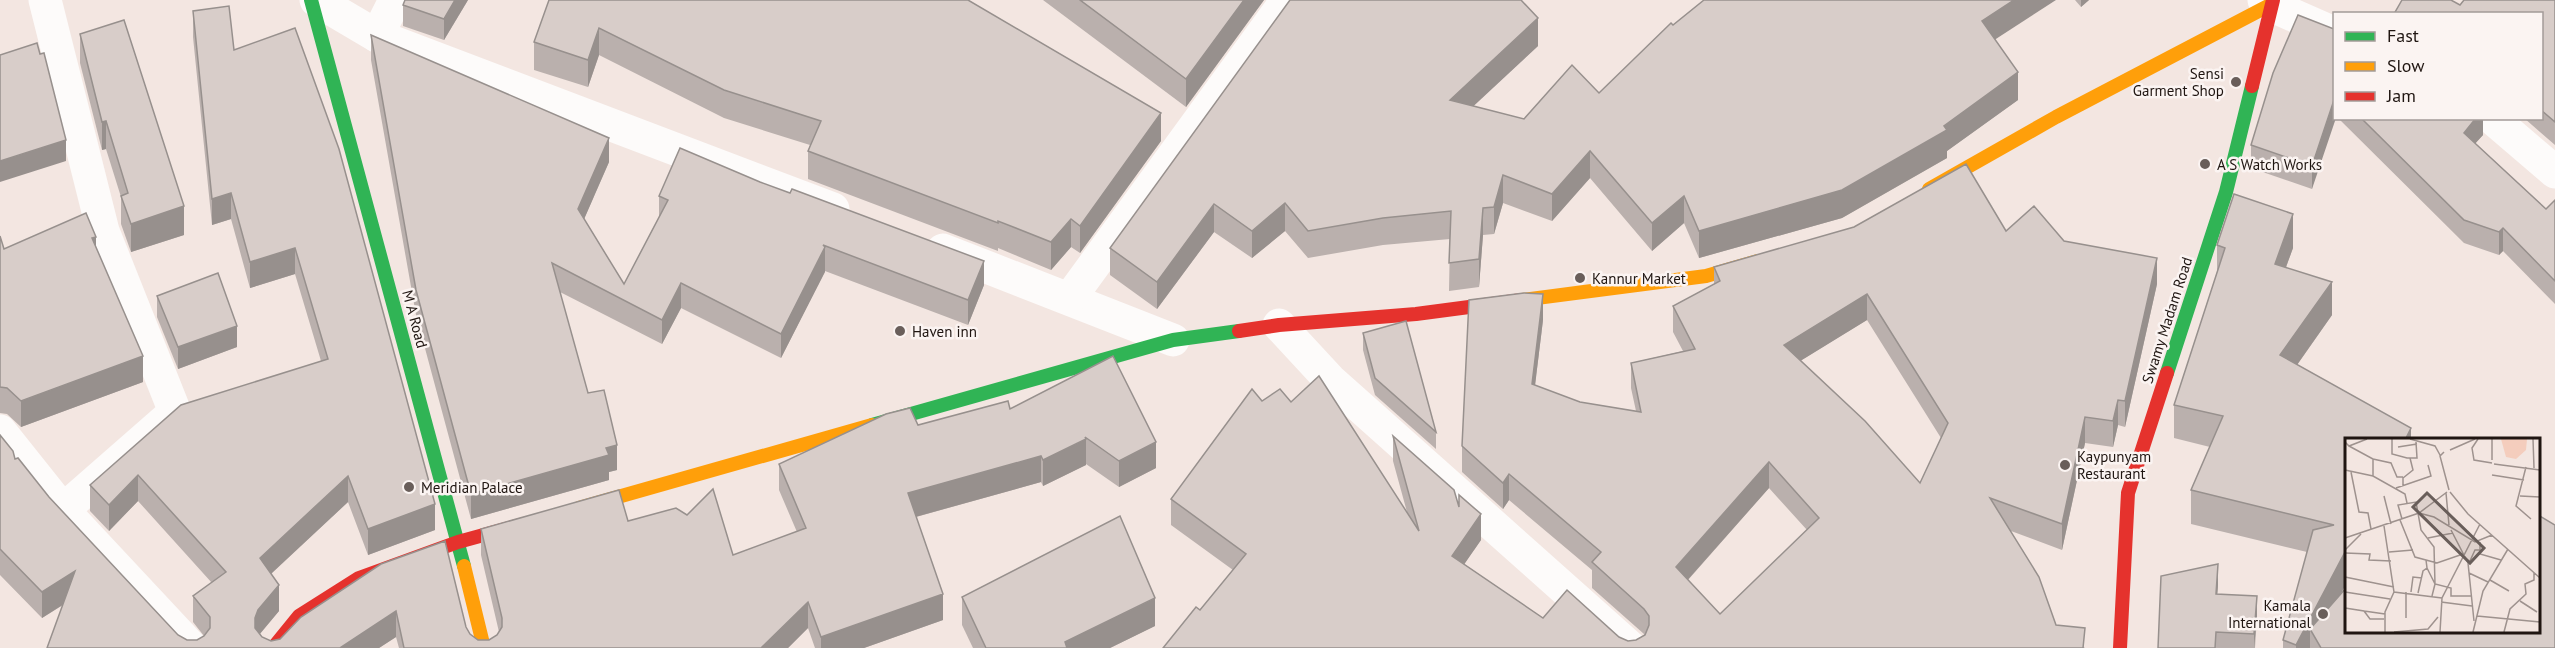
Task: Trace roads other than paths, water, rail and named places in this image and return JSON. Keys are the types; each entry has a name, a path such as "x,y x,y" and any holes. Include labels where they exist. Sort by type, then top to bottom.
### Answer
{"main road":[{"name":"M A Road","path":"311,0 458,542 484,648"},
{"path":"1921,194 2056,117 2269,2"},
{"name":"Swamy Madam Road","path":"2120,648 2128,493 2226,192 2269,2"},
{"path":"562,513 1173,340 1279,325 1416,314 1706,276 1772,257"},
{"path":"273,648 299,616 359,578 458,542 539,519"}],"street":[{"path":"45,0 103,231 175,412 63,510"},
{"path":"316,0 377,36 858,218"},
{"path":"377,36 395,0"},
{"path":"1070,298 1287,0"},
{"path":"2269,2 2333,33"},
{"path":"2494,120 2555,172"},
{"path":"914,239 1173,340"},
{"path":"1279,325 1330,380 1631,648"},
{"path":"0,431 63,510 192,648"}],"place":[{"name":"Sensi Garment Shop","path":"2236,82"},
{"name":"A S Watch Works","path":"2205,164"},
{"name":"Kannur Market","path":"1580,278"},
{"name":"Haven inn","path":"900,331"},
{"name":"Kaypunyam Restaurant","path":"2065,465"},
{"name":"Meridian Palace","path":"409,487"},
{"name":"Kamala International","path":"2323,614"}]}
